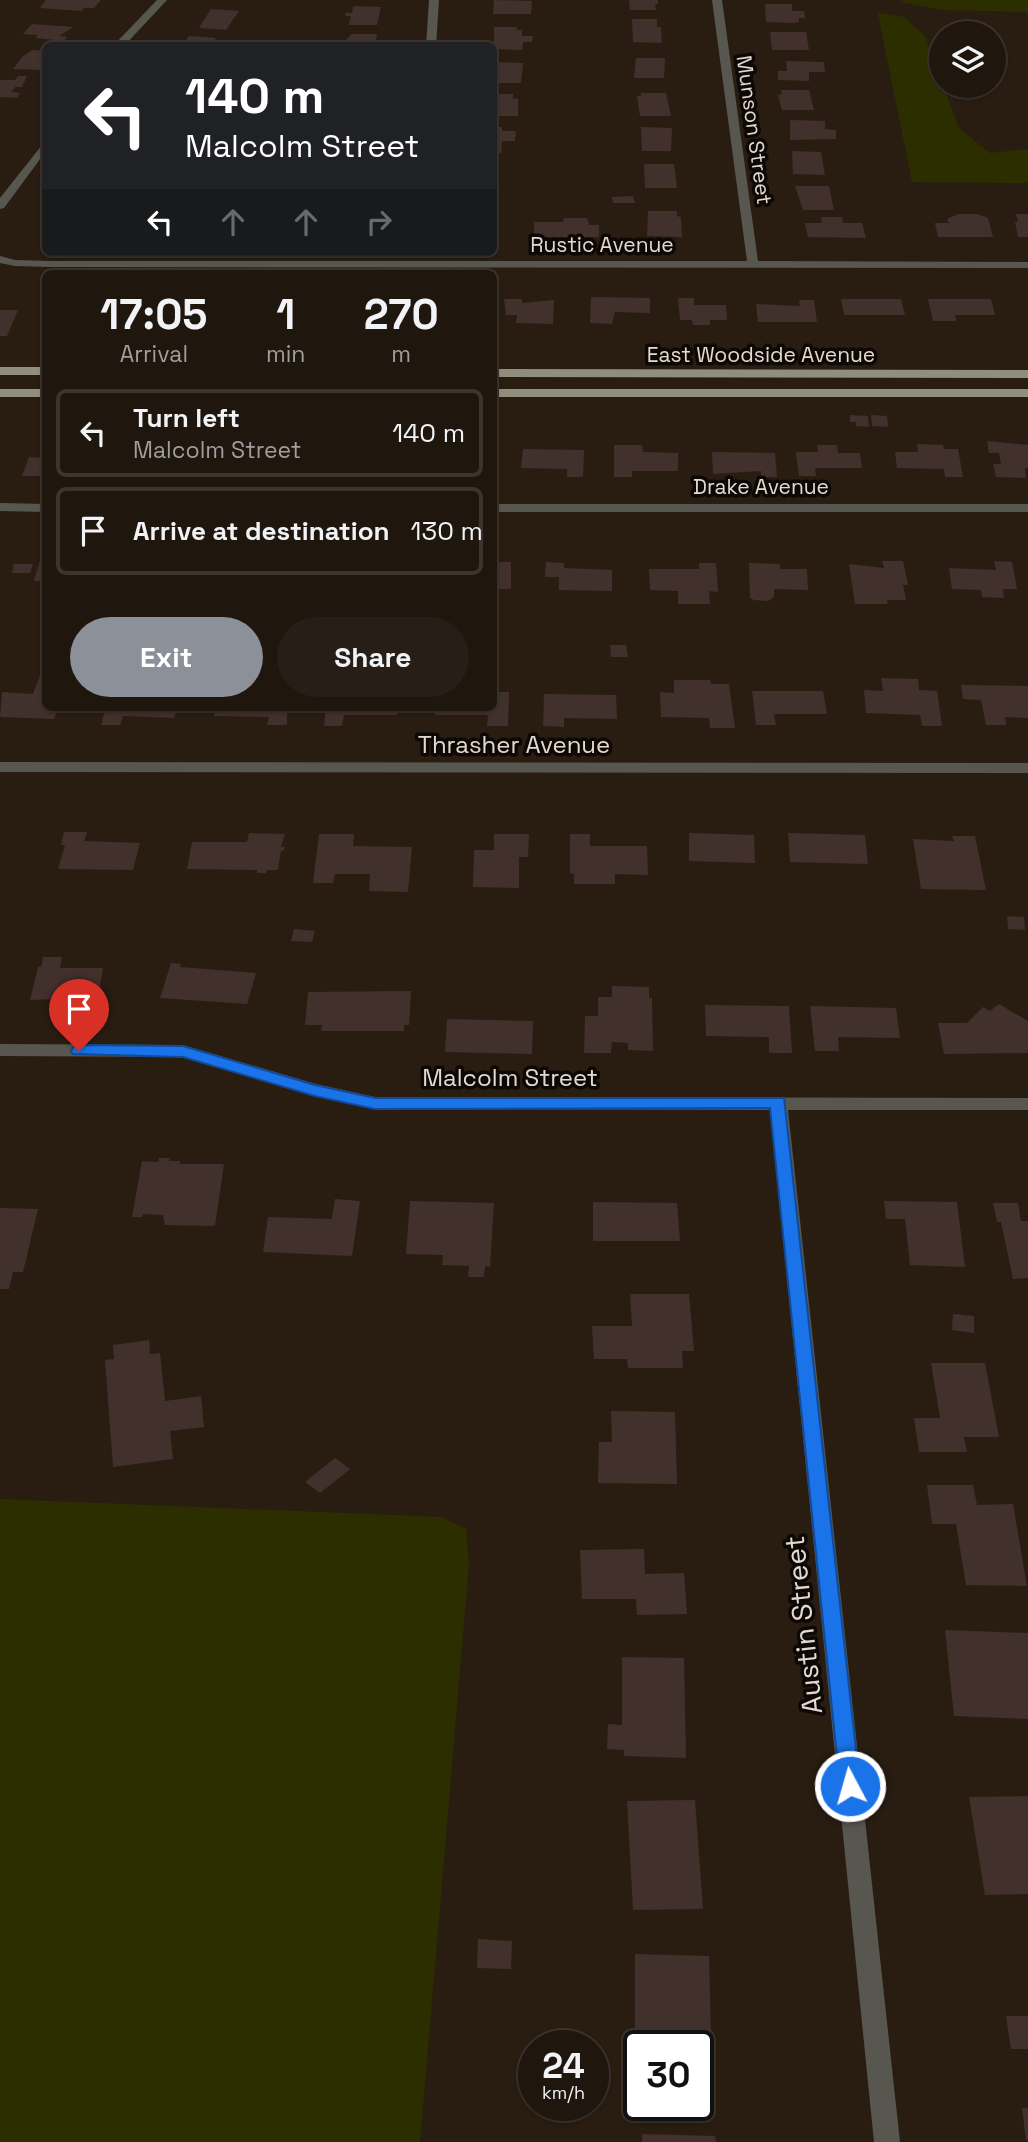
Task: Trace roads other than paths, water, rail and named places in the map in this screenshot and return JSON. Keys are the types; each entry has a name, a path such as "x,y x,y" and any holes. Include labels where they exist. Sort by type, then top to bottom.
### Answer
{"main road":[{"path":"0,371 42,371"},
{"name":"East Woodside Avenue","path":"497,373 1028,374"},
{"path":"0,393 42,393"},
{"name":"East Woodside Avenue","path":"497,393 1028,393"}],"street":[{"path":"122,42 162,0"},
{"path":"431,42 434,0"},
{"name":"Munson Street","path":"717,0 753,265"},
{"path":"0,206 42,148"},
{"name":"Rustic Avenue","path":"0,259 15,263 50,264 377,258 753,265 1028,265"},
{"path":"0,508 42,508"},
{"name":"Drake Avenue","path":"497,508 1028,508"},
{"name":"Thrasher Avenue","path":"0,767 1028,768"},
{"name":"Malcolm Street","path":"0,1050 183,1051 315,1090 375,1103 1028,1104"},
{"name":"Austin Street","path":"778,1102 887,2142"}]}
